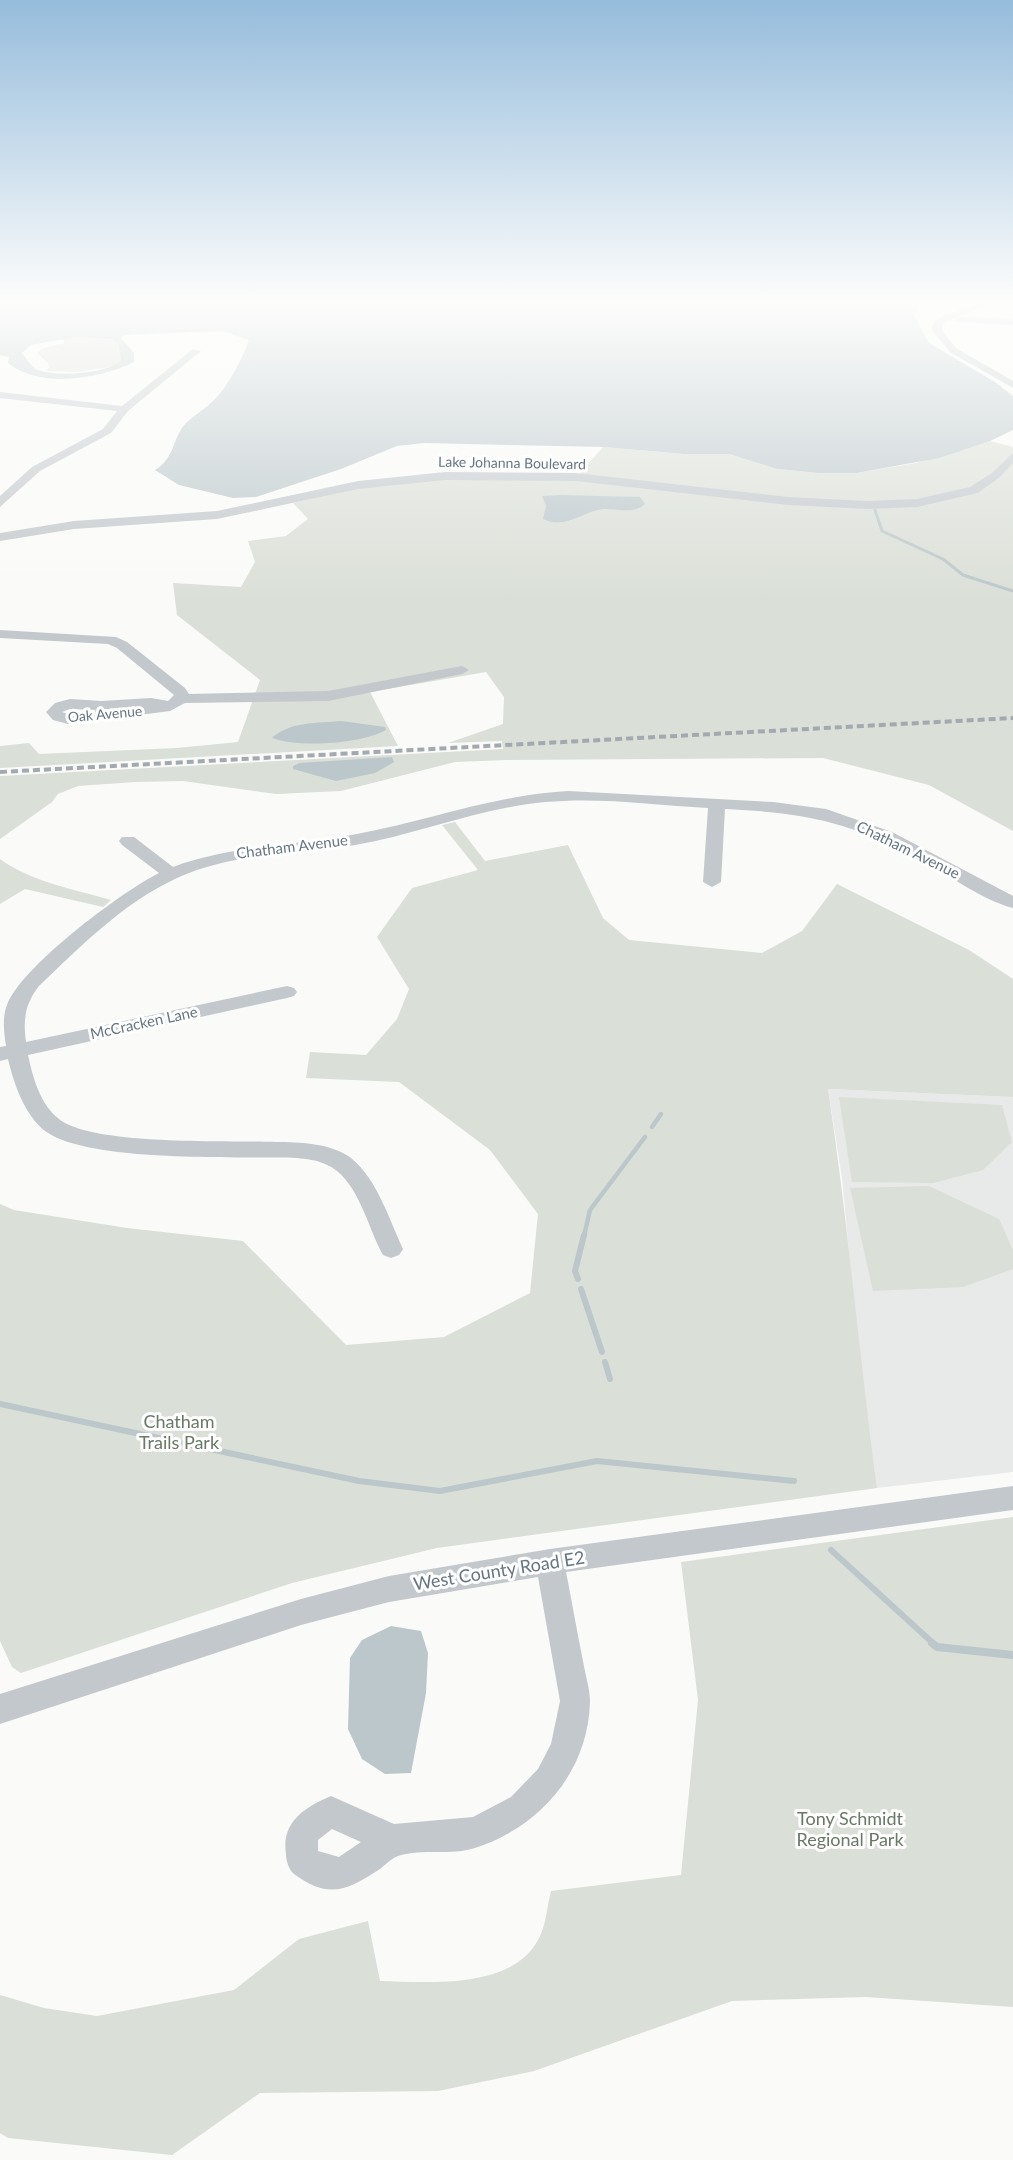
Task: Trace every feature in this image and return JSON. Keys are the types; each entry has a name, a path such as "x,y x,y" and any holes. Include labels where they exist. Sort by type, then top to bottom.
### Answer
{"street":[{"path":"55,401 124,408"},
{"path":"0,503 36,469 107,431 124,408 133,401"},
{"name":"Lake Johanna Boulevard","path":"0,537 74,525 217,515 358,485 469,475 576,477 752,499 900,505 933,501 974,490 996,475 1013,456"},
{"path":"0,634 111,640 122,645 180,691 175,703 328,696 462,670"},
{"name":"Oak Avenue","path":"175,703 69,719 58,717 54,712 60,706 70,704 101,706 175,703"},
{"name":"Chatham Avenue","path":"391,1249 360,1182 344,1164 331,1157 297,1150 118,1145 69,1134 52,1125 32,1103 9,1052 14,1032 15,1007 32,982 116,907 171,874 233,854 364,838 523,800 590,796 802,810 843,819 874,831 1013,903"},
{"path":"712,882 717,804"},
{"path":"129,841 171,874"},
{"name":"McCracken Lane","path":"9,1052 287,992"},
{"name":"West County Road E2","path":"0,1709 301,1612 389,1589 550,1562 1013,1498"},
{"path":"393,1840 472,1833 499,1822 522,1808 549,1780 566,1747 575,1701 550,1562"}],"shaded area":[{"path":"213,401 1013,401 1013,430 990,441 939,458 857,473 818,473 777,469 729,454 684,454 603,447 424,443 397,446 341,469 256,497 233,498 179,485 155,470 169,456 185,424"},
{"path":"542,496 640,497 645,504 630,510 603,509 566,521 551,522 543,519 546,506"},
{"path":"341,721 385,727 386,730 361,739 330,743 298,743 272,738 295,726"},
{"path":"392,757 394,762 375,773 336,781 293,769 293,766 300,763"},
{"path":"828,1089 1013,1097 1013,1472 877,1488 857,1336 842,1178"},
{"path":"391,1626 421,1631 428,1653 426,1693 411,1773 385,1774 362,1759 348,1729 350,1658 362,1640"}],"green space":[{"path":"990,441 1013,447 1013,831 929,785 823,758 507,760 455,762 341,791 276,794 183,781 78,786 58,794 52,802 0,839 0,776 503,749 502,741 448,743 503,724 504,697 486,672 370,692 398,746 0,768 0,746 29,743 39,754 177,748 238,742 260,680 177,615 173,583 241,587 255,562 248,541 286,536 308,519 293,503 354,489 440,479 574,480 603,447 684,454 729,454 777,469 818,473 857,473 916,463"},
{"name":"Chatham Trails Park","path":"455,822 485,861 568,845 603,918 629,940 762,953 802,931 837,884 969,950 1013,979 1013,1097 828,1089 877,1488 437,1548 292,1583 21,1673 12,1667 0,1641 0,1204 14,1210 127,1228 243,1241 346,1345 444,1337 530,1293 538,1214 490,1150 399,1082 306,1078 310,1052 366,1055 397,1019 409,989 377,937 412,888 478,870 442,825"},
{"path":"0,859 39,879 111,900 103,907 25,889 0,904"},
{"path":"839,1097 1002,1105 1012,1142 983,1170 933,1183 852,1182"},
{"path":"929,1186 999,1219 1013,1250 1013,1269 963,1287 873,1291 850,1188"},
{"name":"Tony Schmidt Regional Park","path":"1013,1517 1013,2007 866,1997 732,2001 534,2071 438,2091 260,2093 172,2155 8,2138 0,2133 0,1995 44,2008 97,2016 234,1990 299,1939 368,1921 380,1981 467,1980 509,1968 525,1956 541,1935 551,1891 681,1875 698,1700 681,1562"}],"waterway":[{"path":"875,510 882,531 943,559 963,575 1013,591"},
{"path":"652,1127 661,1114"},
{"path":"584,1236 590,1210 645,1137"},
{"path":"578,1279 575,1271 584,1235"},
{"path":"581,1289 602,1352"},
{"path":"605,1362 610,1379"},
{"path":"0,1404 359,1481 440,1491 597,1461 794,1481"},
{"path":"831,1550 934,1644"},
{"path":"932,1643 937,1647 1013,1655"}],"railway":[{"path":"0,772 1013,718"}]}
